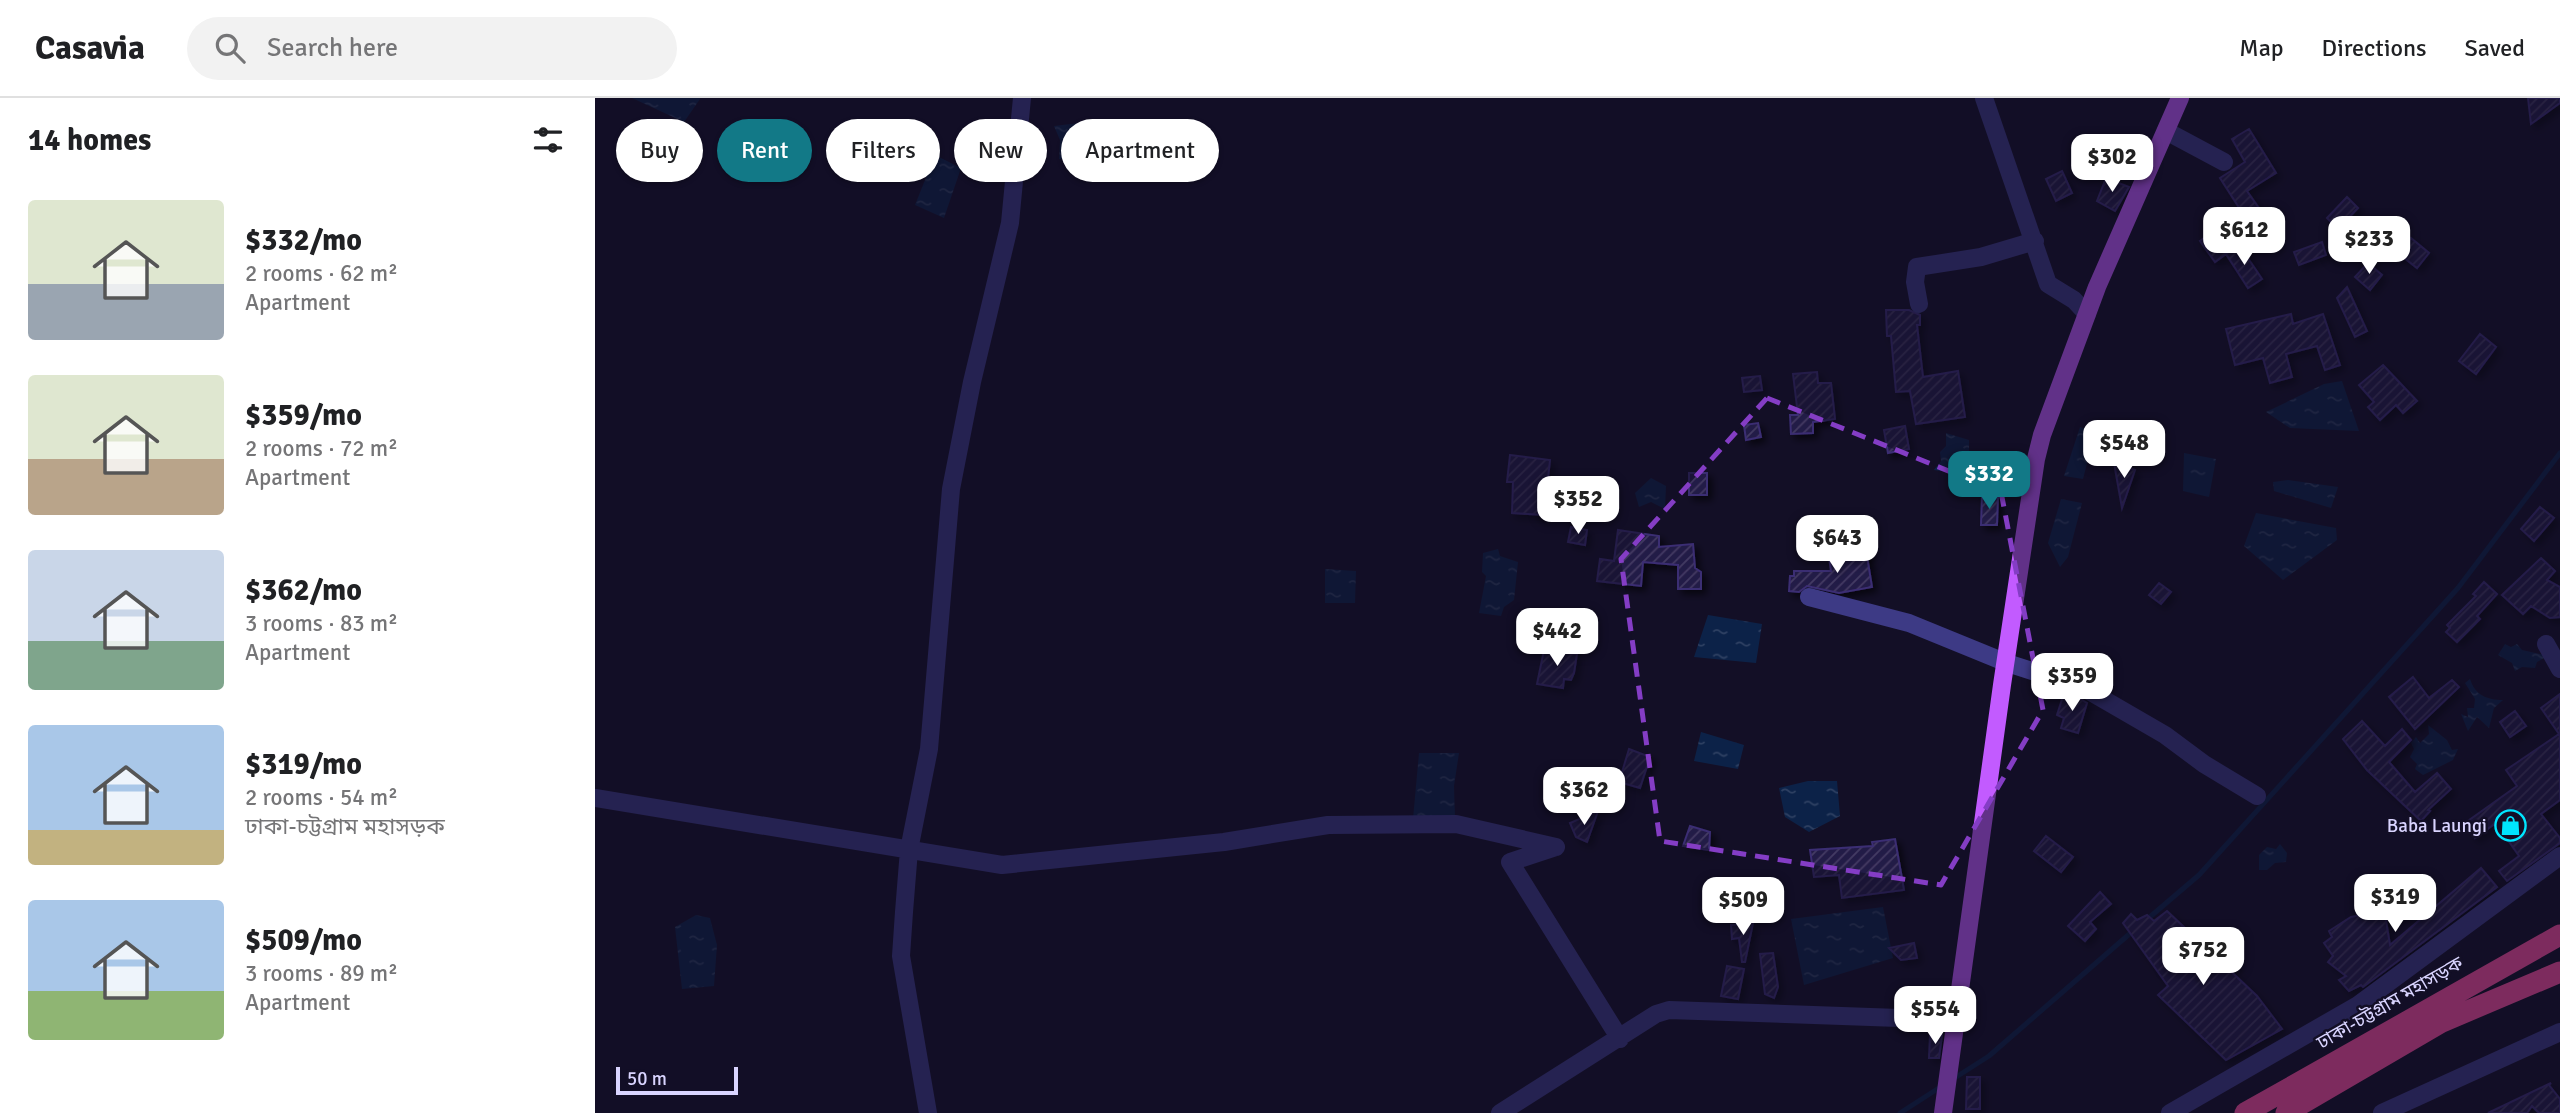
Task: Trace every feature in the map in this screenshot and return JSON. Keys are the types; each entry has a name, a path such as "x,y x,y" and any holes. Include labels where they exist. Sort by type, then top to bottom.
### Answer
{"highway":[{"name":"ঢাকা-চট্টগ্রাম মহাসড়ক","path":"2245,1113 2560,935"},
{"path":"2286,1113 2442,1022 2560,972"}],"main road":[{"path":"1943,1113 2036,459 2042,435 2087,314 2180,98"}],"street":[{"path":"929,1113 901,956 909,850 929,749 951,489 972,382 1010,223 1023,98"},
{"path":"1984,98 2035,241 2047,284 2074,300 2087,314"},
{"path":"2166,131 2224,162"},
{"path":"1919,304 1915,282 1917,267 1981,257 2035,241"},
{"path":"1809,597 1909,623 2035,672 2058,673 2099,694 2257,796"},
{"path":"2546,644 2560,669"},
{"path":"595,798 1002,865 1224,842 1328,825 1455,824 1556,847 1510,862 1620,1039"},
{"path":"2170,1113 2358,1005 2560,856"},
{"path":"1500,1113 1656,1014 1669,1010 1956,1020"},
{"path":"2382,1113 2560,1032"}],"highlighted area":[{"path":"1767,398 2001,492 2043,710 1941,885 1660,841 1621,559"}],"water":[{"path":"632,98 700,98 686,119 678,119"},
{"path":"1061,125 1061,159 1060,140 1054,126"},
{"path":"940,158 954,164 954,182 956,182 944,218 915,205 924,182 940,182"},
{"path":"2342,381 2359,431 2290,428 2266,412 2324,384"},
{"path":"2080,427 2095,432 2083,479 2064,476"},
{"path":"1946,433 1969,440 1969,458 1962,458 1961,468 1951,472 1934,470 1941,461 1940,452 1946,446"},
{"path":"2184,453 2216,459 2209,497 2183,491"},
{"path":"1651,478 1666,486 1665,509 1651,502 1639,507 1635,493"},
{"path":"1565,479 1588,483 1581,495 1585,502 1580,509 1560,504 1558,499 1562,493 1553,484"},
{"path":"2288,480 2338,487 2331,508 2274,491 2273,482"},
{"path":"2061,499 2082,503 2068,557 2060,567 2048,543"},
{"path":"2256,513 2336,528 2337,540 2283,580 2244,546"},
{"path":"1498,549 1500,556 1518,562 1514,600 1504,607 1501,616 1479,613 1486,576 1482,572 1483,553"},
{"path":"1325,569 1356,571 1355,603 1325,603"},
{"path":"1708,615 1762,624 1756,663 1694,657"},
{"path":"2505,644 2511,647 2517,644 2522,650 2548,656 2537,662 2535,668 2522,667 2515,671 2512,663 2498,655"},
{"path":"2470,679 2482,696 2503,700 2494,708 2489,728 2477,717 2468,731 2461,714 2468,717 2467,708 2474,708 2475,699 2465,683"},
{"path":"2428,725 2447,740 2452,750 2458,749 2453,760 2423,775 2415,769 2417,764 2410,757 2414,749 2411,743 2416,737 2420,743 2429,734"},
{"path":"1701,732 1744,745 1738,769 1694,761"},
{"path":"1419,753 1459,753 1454,786 1455,818 1413,819"},
{"path":"1808,781 1837,781 1840,816 1809,832 1785,817 1779,788"},
{"path":"2280,844 2287,853 2286,862 2275,863 2267,870 2259,870 2259,855 2267,847 2276,849"},
{"path":"1883,907 1893,958 1804,985 1791,919"},
{"path":"696,915 710,918 717,945 714,986 682,989 675,927"}],"building":[{"path":"2528,98 2560,98 2560,103 2531,124"},
{"path":"2249,129 2276,173 2247,191 2261,211 2247,220 2220,178 2245,162 2232,139"},
{"path":"2062,171 2072,193 2056,201 2046,179"},
{"path":"2106,178 2129,187 2115,211 2097,201"},
{"path":"2347,197 2358,208 2338,229 2327,218"},
{"path":"2211,233 2226,254 2215,262 2200,241"},
{"path":"2411,238 2429,253 2417,268 2398,253"},
{"path":"2322,242 2326,255 2299,265 2294,252"},
{"path":"2239,245 2262,279 2248,288 2226,254"},
{"path":"2368,263 2382,275 2370,290 2355,277"},
{"path":"2347,287 2367,331 2355,337 2337,298"},
{"path":"1886,310 1909,310 1920,315 1920,325 1917,325 1923,377 1958,371 1965,417 1916,424 1910,391 1896,392 1891,336 1887,336"},
{"path":"2291,314 2293,324 2323,314 2340,365 2325,370 2317,346 2286,354 2292,377 2270,383 2263,358 2235,365 2226,329"},
{"path":"2480,334 2496,347 2476,374 2459,361"},
{"path":"2383,365 2417,401 2403,413 2396,405 2380,420 2368,407 2374,402 2359,385"},
{"path":"1817,372 1818,383 1831,383 1835,419 1813,422 1813,433 1791,434 1790,415 1798,415 1793,374"},
{"path":"1760,376 1762,390 1744,392 1742,378"},
{"path":"1758,423 1761,437 1746,440 1744,425"},
{"path":"1905,426 1909,449 1888,453 1884,430"},
{"path":"1510,455 1550,460 1544,515 1512,513 1513,482 1507,482"},
{"path":"2114,463 2135,470 2122,508"},
{"path":"1689,473 1707,473 1707,495 1689,495"},
{"path":"1982,496 1998,496 1997,525 1981,525"},
{"path":"2540,507 2554,518 2534,541 2521,529"},
{"path":"1571,527 1587,530 1585,545 1568,542"},
{"path":"1618,530 1659,536 1659,547 1693,544 1695,568 1701,572 1701,589 1678,589 1678,565 1643,562 1641,586 1597,581 1600,559 1614,561"},
{"path":"1866,550 1872,587 1839,593 1807,586 1799,592 1789,591 1790,576 1794,576 1794,571 1831,571 1829,557"},
{"path":"2541,558 2555,571 2547,580 2560,587 2560,617 2550,618 2531,606 2523,614 2502,595"},
{"path":"2484,582 2497,594 2477,616 2480,619 2457,642 2446,632 2450,628 2447,625 2476,596 2473,594"},
{"path":"2159,583 2171,592 2161,604 2149,595"},
{"path":"1544,650 1577,654 1574,673 1571,680 1564,679 1563,688 1537,684"},
{"path":"2413,677 2429,698 2452,680 2459,687 2415,729 2389,697"},
{"path":"2072,694 2087,703 2078,733 2061,728 2064,718 2057,715 2063,696 2070,699"},
{"path":"2560,694 2560,800 2541,814 2560,838 2560,843 2507,881 2499,871 2519,856 2496,823 2475,838 2465,823 2517,786 2506,770 2559,734 2541,708"},
{"path":"2515,711 2526,726 2510,737 2500,722"},
{"path":"2362,721 2385,746 2402,729 2411,740 2389,762 2415,792 2437,773 2451,789 2428,810 2430,811 2421,821 2367,770 2343,739"},
{"path":"1629,749 1650,757 1640,788 1619,782"},
{"path":"1598,811 1587,842 1576,837 1570,823"},
{"path":"1690,826 1710,832 1709,850 1683,846"},
{"path":"2046,836 2073,857 2061,872 2034,851"},
{"path":"1895,839 1904,890 1842,898 1839,875 1814,877 1810,850 1873,846 1872,842"},
{"path":"2481,868 2497,887 2363,987 2361,985 2349,991 2339,980 2346,976 2328,962 2333,956 2324,943 2332,937 2329,931 2351,917 2361,915 2360,912 2384,908 2390,945"},
{"path":"2100,892 2111,904 2090,922 2096,929 2085,941 2068,926"},
{"path":"2167,911 2257,996 2282,1029 2226,1060 2158,995 2168,986 2123,923 2131,914 2137,920 2147,915 2154,921"},
{"path":"1753,923 1745,962 1742,962 1739,938 1732,939 1731,925"},
{"path":"1914,943 1917,958 1901,960 1889,948"},
{"path":"1773,953 1778,987 1774,998 1765,994 1760,954"},
{"path":"1727,966 1744,969 1738,999 1721,996"},
{"path":"1930,1035 1942,1035 1939,1058 1929,1058"},
{"path":"1967,1077 1980,1077 1980,1109 1966,1109"},
{"path":"2551,1083 2549,1085 2560,1099 2560,1113 2539,1113 2532,1106 2527,1113 2488,1113"}],"waterway":[{"path":"2144,922 2199,875 2458,588 2560,453"},
{"path":"1953,1079 1989,1056 2134,930"},
{"path":"1900,1113 1942,1086"}],"place":[{"name":"Baba Laungi","path":"2510,826"}]}
